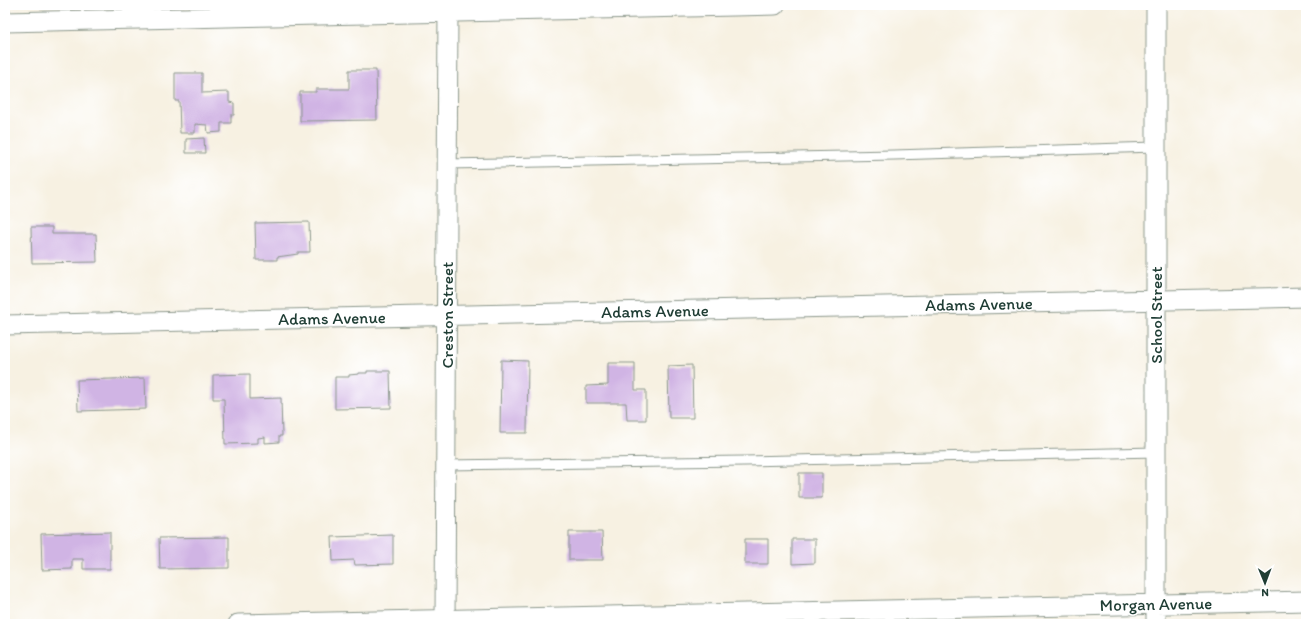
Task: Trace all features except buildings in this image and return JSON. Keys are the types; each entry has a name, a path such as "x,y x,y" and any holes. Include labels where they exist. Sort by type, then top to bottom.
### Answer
{"street":[{"path":"5,22 448,8 774,5"},
{"name":"School Street","path":"1156,5 1156,624"},
{"name":"Creston Street","path":"446,622 448,8"},
{"name":"Adams Avenue","path":"5,325 1306,297"},
{"name":"Morgan Avenue","path":"238,624 446,622 1156,604 1306,602"}],"lane":[{"path":"447,164 894,155 1156,147"},
{"path":"446,465 744,461 1156,452"}]}
